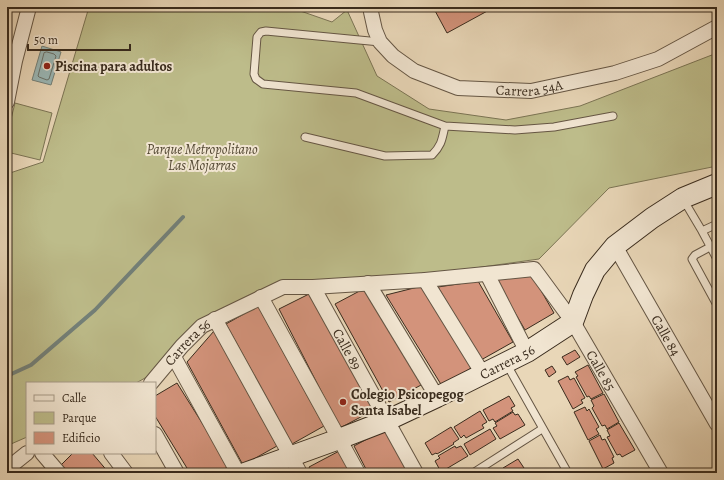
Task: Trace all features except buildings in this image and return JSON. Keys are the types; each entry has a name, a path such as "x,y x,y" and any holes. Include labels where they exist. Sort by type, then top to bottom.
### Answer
{"street":[{"path":"7,102 11,60 29,7"},
{"name":"Carrera 54A","path":"371,7 370,12 374,30 380,42 393,56 414,71 458,88 530,91 615,73 658,59 717,27"},
{"path":"573,322 583,295 595,270 615,246 652,218 683,198 717,184"},
{"name":"Calle 84","path":"615,246 717,424"},
{"name":"Carrera 56","path":"152,382 182,346 202,326 261,296 283,287 313,287 425,280 534,269 536,272"},
{"name":"Calle 85","path":"536,272 573,322 661,473"},
{"path":"487,274 527,352"},
{"path":"425,280 483,374"},
{"path":"368,283 437,397"},
{"name":"Calle 89","path":"313,287 416,473"},
{"path":"261,296 358,473"},
{"path":"215,319 296,465"},
{"name":"Carrera 56","path":"245,473 296,465 339,439 388,420 506,363 527,352 573,322"},
{"path":"174,357 238,473"},
{"path":"156,436 177,473"},
{"path":"7,469 26,454"},
{"path":"43,454 59,473"},
{"path":"112,454 126,473"}],"lane":[{"path":"380,42 266,31 261,32 257,37 254,74 256,79 263,84 356,93 445,126 515,130 554,127 614,116"},
{"path":"305,138 385,156 432,155 439,148 442,142 445,126"},
{"path":"683,198 717,259"},
{"path":"702,231 717,224"},
{"path":"710,247 695,255 692,259 717,305"},
{"path":"506,363 568,473"},
{"path":"473,473 542,429"}],"green space":[{"name":"Parque Metropolitano Las Mojarras","path":"89,7 289,7 332,22 347,10 377,76 429,109 506,120 580,106 717,53 717,166 609,188 539,259 368,283 313,287 239,303 189,339 165,367 138,382 26,382 26,437 11,444 7,448 7,174 43,162"},
{"path":"15,103 52,113 40,160 7,152 7,135"}],"water":[{"name":"Piscina para adultos","path":"42,46 61,52 51,85 32,80"}],"waterway":[{"path":"7,376 31,365 95,310 183,217"}],"place":[{"name":"Piscina para adultos","path":"47,66"},
{"name":"Colegio Psicopegog Santa Isabel","path":"343,402"}]}
